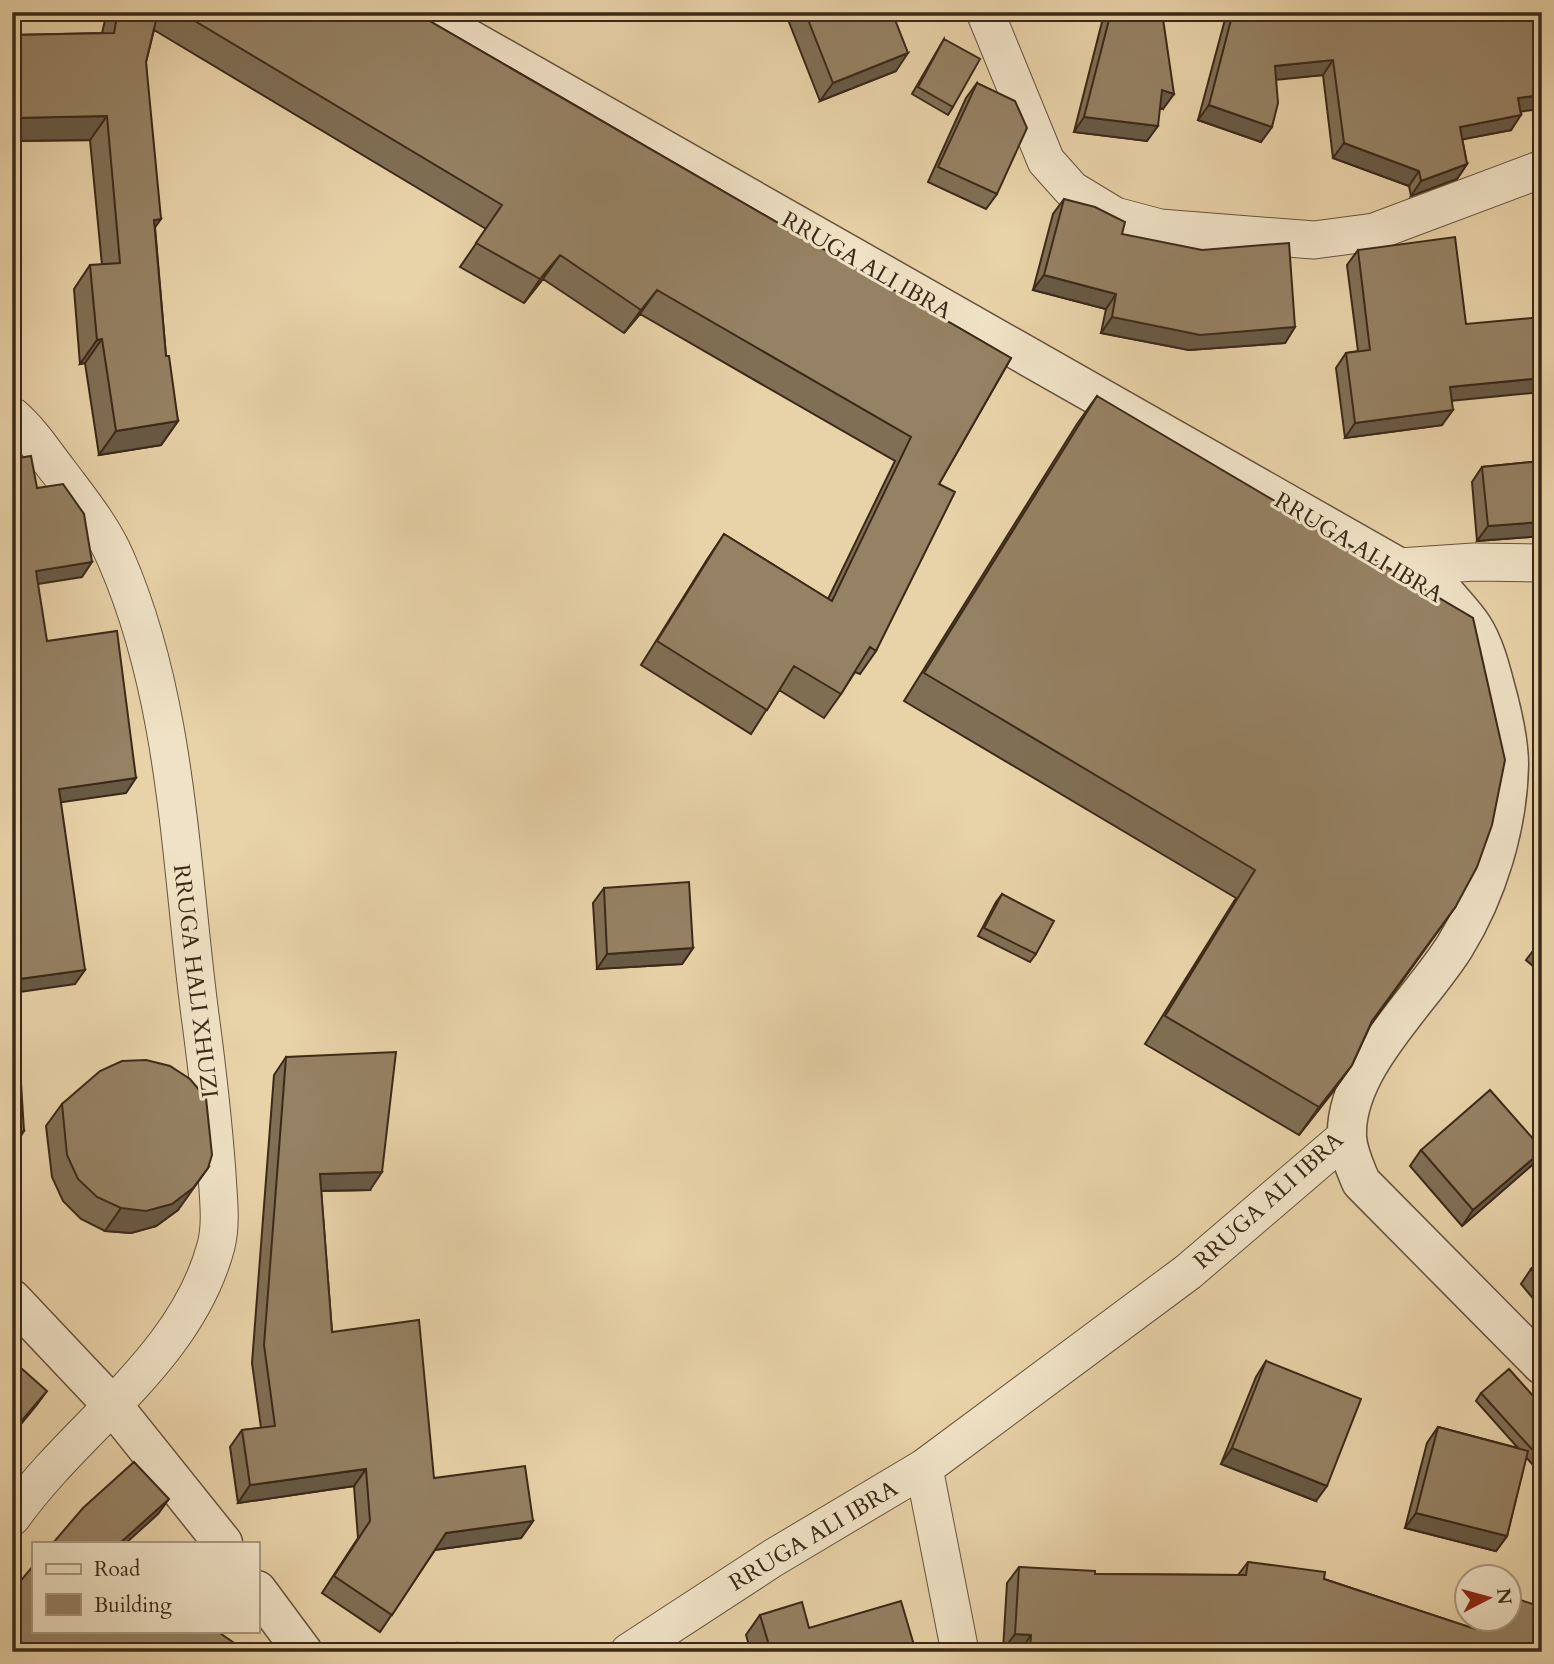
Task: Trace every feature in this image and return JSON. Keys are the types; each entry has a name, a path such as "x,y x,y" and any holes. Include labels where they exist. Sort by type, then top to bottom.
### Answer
{"street":[{"name":"RRUGA ALI IBRA","path":"422,12 1446,594 1474,628 1497,691 1509,764 1501,828 1483,891 1455,946 1362,1074 1351,1107 1347,1136 1188,1272 924,1468 773,1559 629,1652"},
{"path":"985,12 1046,161 1072,190 1115,216 1160,228 1314,240 1374,232 1542,169"},
{"name":"RRUGA HALI XHUZI","path":"12,416 24,426 79,499 115,557 141,629 163,712 213,1120 219,1205 217,1244 191,1307 155,1358 114,1407 51,1467 12,1517"},
{"path":"1398,567 1474,562 1542,563"},
{"path":"1347,1136 1351,1159 1361,1182 1542,1365"},
{"path":"12,1298 114,1407 222,1542"},
{"path":"924,1468 960,1652"},
{"path":"259,1593 303,1652"}],"building":[{"path":"118,12 158,12 146,62 161,219 154,220 166,356 169,356 178,421 116,431 102,339 97,340 90,265 120,263 107,116 12,118 12,35 114,33"},
{"path":"180,12 414,12 1011,358 939,484 955,492 876,651 870,647 841,694 794,666 767,710 657,641 724,534 832,601 911,437 657,290 641,310 560,255 540,279 476,243 502,205"},
{"path":"805,12 892,12 908,53 833,83"},
{"path":"1111,12 1162,12 1174,94 1162,90 1158,126 1084,117"},
{"path":"1233,12 1542,12 1542,95 1518,98 1521,115 1460,127 1467,164 1421,181 1419,171 1344,143 1333,60 1275,66 1278,103 1272,127 1209,105"},
{"path":"944,39 980,59 953,107 918,87"},
{"path":"977,83 1015,101 1027,128 997,194 938,167"},
{"path":"1064,199 1095,207 1125,222 1122,234 1202,250 1289,243 1295,327 1200,335 1112,317 1116,294 1044,275"},
{"path":"1455,237 1466,324 1542,317 1542,378 1450,387 1453,410 1355,423 1346,353 1370,350 1358,250"},
{"path":"1097,396 1473,618 1505,760 1492,825 1477,867 1456,906 1372,1021 1352,1065 1319,1107 1165,1016 1255,870 924,673"},
{"path":"31,456 37,488 63,484 84,514 92,562 36,571 47,641 117,631 136,778 59,789 85,970 12,980 12,459"},
{"path":"1542,461 1542,522 1488,526 1482,467"},
{"path":"689,882 693,948 607,954 604,888"},
{"path":"1002,894 1054,921 1036,954 984,928"},
{"path":"12,1051 19,1051 24,1131 12,1132"},
{"path":"396,1052 382,1172 320,1174 332,1332 419,1320 434,1478 525,1466 533,1521 446,1533 392,1615 334,1576 370,1521 366,1469 250,1485 242,1430 275,1426 264,1345 286,1057"},
{"path":"146,1060 170,1066 190,1079 206,1098 212,1155 208,1168 193,1188 172,1204 146,1211 121,1208 97,1197 78,1179 67,1155 62,1104 100,1071 122,1061"},
{"path":"1490,1090 1542,1151 1473,1210 1421,1150"},
{"path":"1542,1260 1542,1282 1531,1269"},
{"path":"12,1360 47,1391 12,1432"},
{"path":"1266,1361 1361,1399 1327,1486 1232,1448"},
{"path":"1509,1369 1542,1406 1542,1454 1539,1457 1481,1393"},
{"path":"1438,1427 1528,1451 1507,1536 1416,1513"},
{"path":"134,1462 169,1499 121,1542 54,1542 83,1508"},
{"path":"1248,1562 1325,1572 1324,1579 1452,1621 1452,1632 1522,1632 1522,1601 1542,1607 1542,1652 1030,1652 1031,1635 1015,1634 1019,1567 1095,1571 1095,1574 1246,1575"},
{"path":"32,1567 32,1632 218,1632 247,1652 12,1652 12,1591"},
{"path":"901,1601 916,1652 771,1652 760,1615 802,1602 809,1628"},
{"path":"457,1643 465,1652 447,1652"}]}
